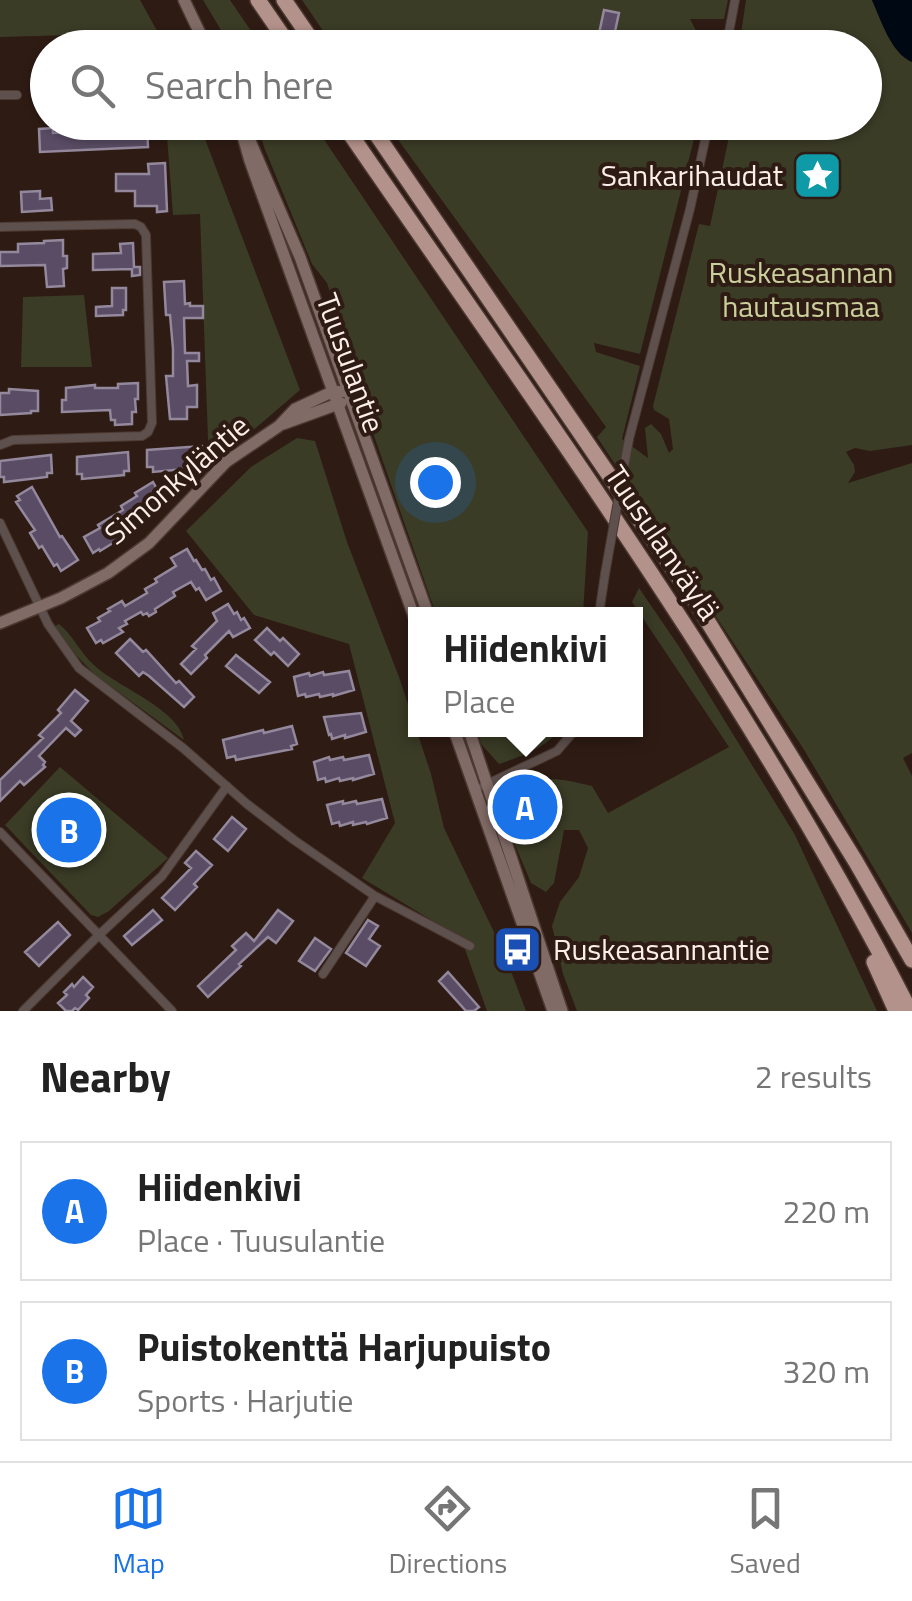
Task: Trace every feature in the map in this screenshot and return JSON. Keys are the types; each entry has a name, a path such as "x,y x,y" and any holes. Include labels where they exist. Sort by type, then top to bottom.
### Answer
{"highway":[{"path":"258,0 278,30"},
{"path":"284,0 305,30"},
{"name":"Tuusulanväylä","path":"354,140 752,728 910,1011"},
{"name":"Tuusulanväylä","path":"380,140 697,604 912,960"},
{"path":"836,876 896,1011"}],"main road":[{"path":"184,0 199,30"},
{"name":"Tuusulantie","path":"245,140 411,607"},
{"name":"Tuusulantie","path":"249,140 300,257 426,607"},
{"path":"334,390 350,393"},
{"name":"Simonkyläntie","path":"0,623 88,585 129,558 172,520 226,462 279,426 294,410 334,390"},
{"name":"Simonkyläntie","path":"279,426 338,406 350,393"},
{"path":"456,737 553,1011"},
{"path":"471,737 562,1011"}],"street":[{"path":"729,30 735,0"},
{"path":"0,95 17,95"},
{"path":"600,607 629,439 705,140"},
{"path":"0,226 141,227 146,234 152,423 142,436 13,440 0,445"},
{"path":"0,523 50,627 80,668 294,840 376,896 470,946"},
{"path":"475,790 556,751 569,737"},
{"path":"24,1011 162,876 227,786"},
{"path":"0,832 172,1011"},
{"path":"323,974 376,896"}],"green space":[{"path":"0,0 140,0 157,30 30,30 30,36 0,37"},
{"path":"203,0 230,0 250,30 221,30"},
{"path":"302,0 728,0 724,19 690,19 696,30 322,30"},
{"name":"Ruskeasannan hautausmaa","path":"746,0 872,0 892,44 912,62 912,445 870,451 855,448 846,452 855,472 848,483 912,463 912,753 903,758 912,776 912,933 803,748 597,437 606,427 398,140 694,140 640,354 594,343 596,352 640,366 622,439 648,458 645,428 651,424 661,434 669,453 673,449 669,419 653,406 699,224 710,226 728,140 882,140 882,30 742,30"},
{"path":"167,140 205,140 300,390 209,468 200,214 173,215"},
{"path":"262,140 324,140 588,532 583,607 434,607 357,387 327,283 312,264"},
{"path":"84,295 92,367 21,367 23,297"},
{"path":"297,438 315,441 347,542 408,704 408,737 419,737 444,828 505,955 526,1011 487,1011 461,938 362,878 395,823 349,644 254,615 186,531 251,467"},
{"path":"639,588 795,835 877,1011 577,1011 552,926 560,902 579,877 588,848 579,830 564,830 554,883 546,892 531,883 502,814 505,793 548,779 567,780 592,786 608,813 729,747 643,618 643,607 635,607 632,602"},
{"path":"59,624 95,666 171,718 184,740 94,674 55,626"},
{"path":"479,737 552,737 540,747 499,764"},
{"path":"60,767 168,858 98,917 91,915 5,825"}],"shaded area":[{"path":"872,0 912,0 912,62 892,44"}],"building":[{"path":"604,10 619,13 615,30 600,30"},
{"path":"39,140 148,140 148,147 40,152"},
{"path":"165,163 167,211 157,212 157,206 135,206 135,191 116,191 116,174 149,174 148,164"},
{"path":"40,191 40,199 51,198 52,210 22,212 21,192"},
{"path":"63,240 63,256 67,256 64,286 47,287 45,265 0,266 0,252 18,252 18,244"},
{"path":"133,243 134,267 140,267 140,275 132,276 132,269 93,270 93,254 121,253 120,244"},
{"path":"184,281 185,304 203,306 203,318 184,318 185,353 199,353 199,361 187,361 188,386 197,385 197,407 187,407 187,419 170,419 166,376 173,376 173,349 164,282"},
{"path":"112,288 126,288 126,310 123,315 96,316 96,307 112,306"},
{"path":"138,383 132,424 115,425 110,410 62,412 66,388 118,388 118,384"},
{"path":"9,389 38,391 38,411 0,415 0,393 9,393"},
{"path":"202,446 202,464 195,468 153,472 153,467 147,467 147,450"},
{"path":"128,452 129,471 124,471 124,475 82,479 82,474 77,474 77,457"},
{"path":"51,455 52,473 47,473 47,477 4,482 4,477 0,477 0,461"},
{"path":"153,482 162,498 156,501 159,506 122,526 124,530 118,534 121,538 93,553 84,537 123,510 121,506"},
{"path":"32,487 78,560 61,571 42,546 39,548 30,533 35,530 16,502 20,500 17,496"},
{"path":"187,549 221,591 206,600 191,582 173,592 175,596 156,612 149,616 141,612 125,621 127,624 119,628 123,632 96,643 87,628 100,621 98,618 108,609 122,601 125,606 147,593 145,589 157,582 155,579 176,566 171,558"},
{"path":"228,604 250,628 233,637 229,631 191,674 181,664 196,649 192,646 217,621 213,613"},
{"path":"267,628 299,654 288,666 255,640"},
{"path":"130,639 194,697 184,707 149,676 143,672 139,676 116,653"},
{"path":"236,655 270,682 259,693 226,666"},
{"path":"349,671 354,690 333,696 298,696 294,677"},
{"path":"75,690 88,701 71,721 81,730 75,736 66,728 39,756 45,767 24,785 20,781 0,801 0,780 43,738 39,735 61,713 58,710"},
{"path":"361,713 366,732 332,739 324,717"},
{"path":"292,726 297,744 292,749 236,760 235,756 227,758 223,740"},
{"path":"369,755 374,774 353,780 318,780 314,762 329,757 344,760"},
{"path":"382,799 387,818 367,824 332,824 327,805"},
{"path":"232,817 246,829 228,851 214,839"},
{"path":"196,851 212,865 175,910 162,898 191,868 185,863"},
{"path":"153,910 162,920 132,945 124,936"},
{"path":"278,910 293,921 276,943 268,937 208,997 198,986 236,950 232,946 246,933 254,941"},
{"path":"368,920 378,926 369,939 380,946 366,966 346,953"},
{"path":"58,922 70,935 39,966 25,952"},
{"path":"315,938 331,949 315,971 299,961"},
{"path":"448,972 479,1007 474,1011 466,1011 439,981"},
{"path":"83,977 93,987 86,995 89,998 78,1010 66,1011 58,1003 67,995 64,992"}],"place":[{"name":"Sankarihaudat","path":"818,176"},
{"name":"Hiidenkivi","path":"525,807"},
{"name":"Puistokenttä Harjupuisto","path":"69,830"},
{"name":"Ruskeasannantie","path":"518,950"}]}
